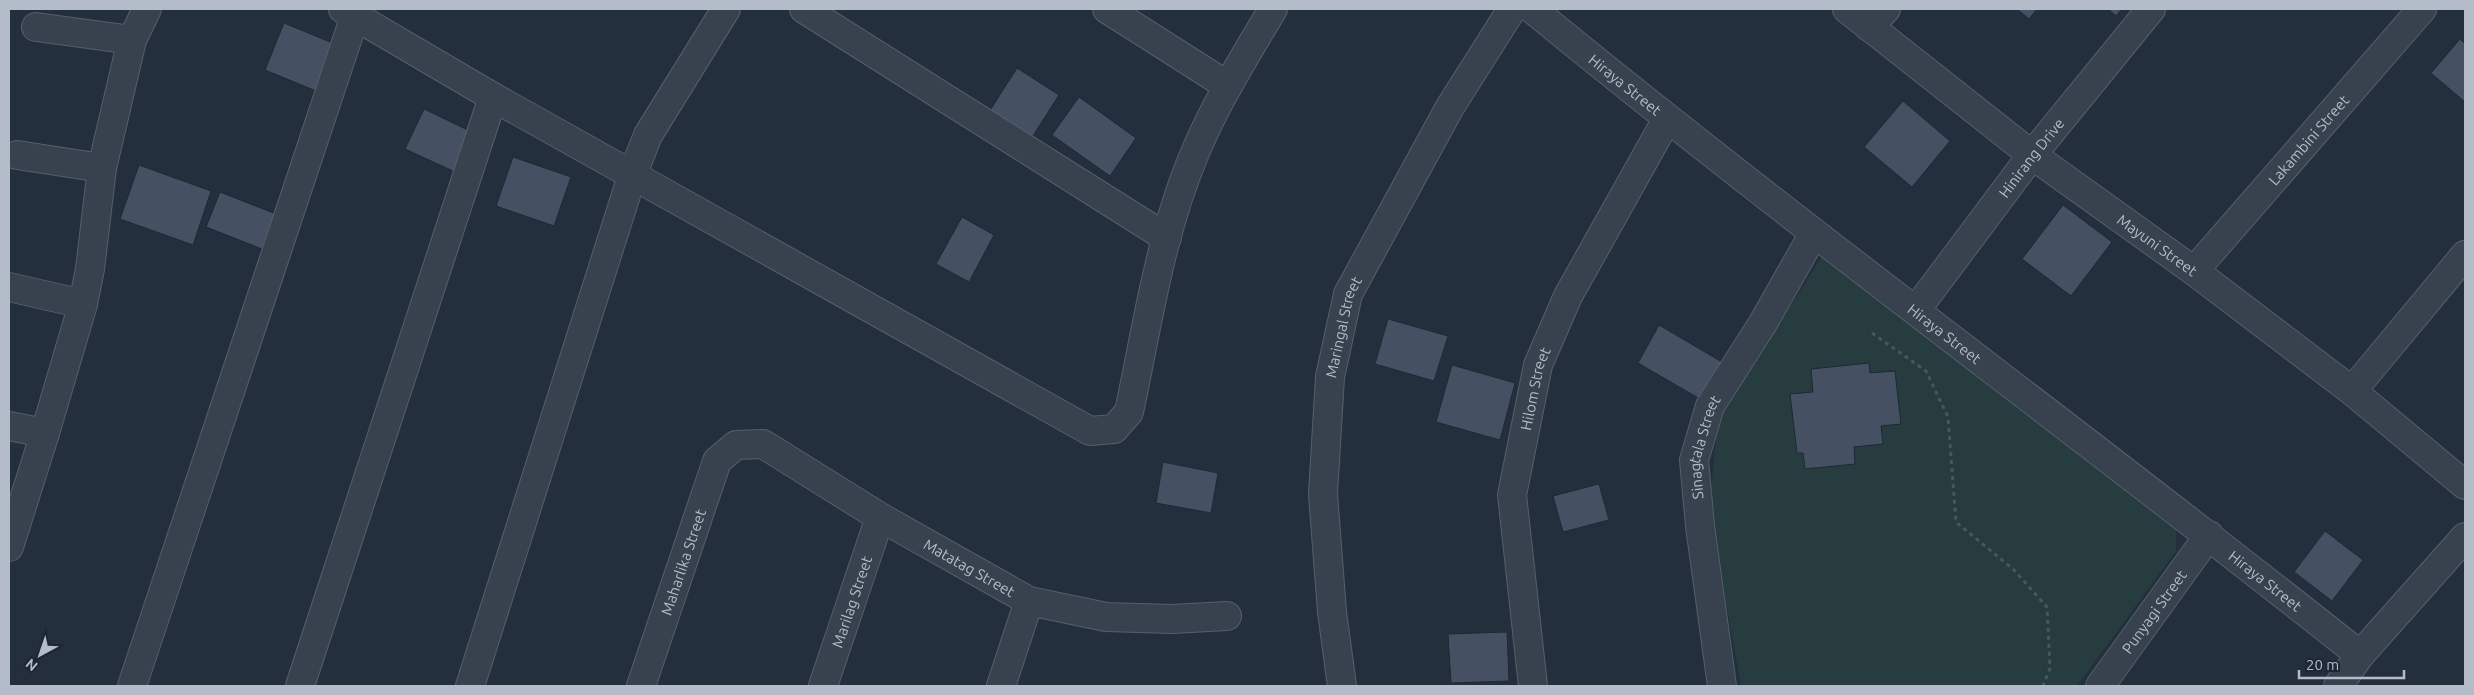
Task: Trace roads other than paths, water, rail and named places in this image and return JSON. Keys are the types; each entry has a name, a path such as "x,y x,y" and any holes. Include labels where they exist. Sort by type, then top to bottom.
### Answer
{"street":[{"path":"9,547 46,433 83,304 90,269 102,168 132,40 148,9"},
{"path":"470,686 633,173 648,135 726,9"},
{"path":"804,9 1166,238"},
{"path":"1107,9 1228,86"},
{"path":"132,686 349,12 493,96 1090,431 1114,429 1129,412 1166,238 1193,156 1228,86 1273,9"},
{"name":"Maringal Street","path":"1342,686 1332,612 1323,494 1330,377 1348,294 1450,108 1512,9"},
{"name":"Hiraya Street","path":"1532,9 1667,119 2208,535 2360,655"},
{"name":"Mayuni Street","path":"1847,9 1878,18 2032,155 2194,271 2352,391 2465,485"},
{"name":"Hinirang Drive","path":"1916,310 2032,155 2151,9"},
{"name":"Lakambini Street","path":"2194,271 2422,9"},
{"path":"36,27 132,40"},
{"path":"300,686 493,96"},
{"name":"Hilom Street","path":"1533,686 1512,495 1538,365 1568,296 1667,119"},
{"path":"17,155 102,168"},
{"name":"Sinagtala Street","path":"1722,686 1700,526 1694,460 1710,406 1763,323 1814,233"},
{"path":"2352,391 2465,255"},
{"path":"9,287 83,304"},
{"path":"9,426 46,433"},
{"name":"Matatag Street","path":"736,445 763,444 880,517 1028,601 1106,616 1172,619 1227,616"},
{"name":"Maharlika Street","path":"641,686 717,461 736,445"},
{"name":"Marilag Street","path":"823,686 880,517"},
{"name":"Punyagi Street","path":"2100,686 2208,535"},
{"path":"2338,686 2360,655 2465,537"},
{"path":"1001,686 1028,601"}]}
